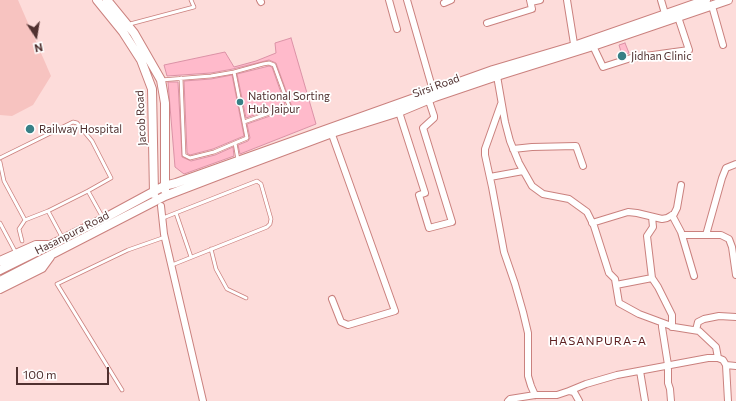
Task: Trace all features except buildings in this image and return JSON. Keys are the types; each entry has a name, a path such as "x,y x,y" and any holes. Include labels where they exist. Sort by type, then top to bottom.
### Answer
{"street":[{"name":"Jacob Road","path":"97,0 126,29 141,60 152,89 154,190 158,204"},
{"name":"Jacob Road","path":"107,0 158,73 161,80 165,118 164,186 166,196"},
{"path":"389,0 397,28"},
{"path":"399,112 425,193 419,195 429,228 452,222 423,128 434,118 432,96 407,0"},
{"path":"444,3 451,0"},
{"path":"487,23 532,9 530,1 540,0"},
{"path":"567,0 574,49"},
{"path":"661,0 666,17"},
{"name":"Sirsi Road","path":"0,270 103,219 154,190 164,186 238,160 497,76 666,17 709,3 728,0"},
{"path":"709,3 723,45"},
{"name":"Sirsi Road","path":"158,204 166,196 331,130 399,112 493,70 574,49 593,46 666,17 678,18 709,3"},
{"path":"593,46 603,67 631,58 689,50 678,18"},
{"path":"497,76 505,122 518,163 532,186 537,190 543,194 569,199 587,212 609,273 615,279 619,303 639,314 662,323 699,331 716,347 718,358"},
{"path":"502,103 485,149 485,155 504,252 515,284 528,333 528,376 530,386 535,395"},
{"path":"331,130 395,311 348,325 341,322 332,299"},
{"path":"513,149 576,146 583,166"},
{"path":"706,235 726,168 736,164"},
{"path":"490,178 523,171"},
{"path":"592,223 628,212 662,219 672,215 677,208 681,185"},
{"path":"158,204 163,218 165,237 171,265 203,401"},
{"name":"Hasanpura Road","path":"0,281 158,204"},
{"path":"672,215 682,235 694,276"},
{"path":"652,217 653,227 647,236 652,278 672,315 672,326"},
{"path":"682,235 721,235 729,239 732,247 736,275"},
{"path":"0,261 36,245 50,245"},
{"path":"0,289 42,268 50,256"},
{"path":"616,285 652,278"},
{"path":"696,330 698,322 704,319 719,316 736,317"},
{"path":"662,323 671,401"},
{"path":"508,401 510,399 535,395 561,394 586,384 617,375 708,358 718,358 723,360 726,365 728,401"},
{"path":"726,365 736,366"},
{"path":"640,371 645,401"},
{"path":"569,391 574,392 579,401"},
{"path":"561,394 561,401"}],"lane":[{"path":"126,29 130,24 194,7 191,0"},
{"path":"161,80 211,76 234,72 263,64 274,65 289,106 244,122"},
{"path":"181,78 184,155 190,158 214,152 247,138 234,72"},
{"path":"0,158 72,122 75,122 92,140 111,178 48,211 25,220 19,230 22,241"},
{"path":"235,143 238,160"},
{"path":"0,162 4,182 25,220"},
{"path":"163,218 257,182 261,184 271,219 270,224 267,227 171,265"},
{"path":"88,191 103,219"},
{"path":"48,211 63,238"},
{"path":"176,213 191,257"},
{"path":"0,223 16,253"},
{"path":"122,390 57,284 128,250 165,237"},
{"path":"211,249 216,269 226,289 246,298"}],"shaded area":[{"path":"0,0 18,0 51,76 33,105 12,116 0,115"}],"place":[{"name":"Jidhan Clinic","path":"622,56"},
{"name":"National Sorting Hub Jaipur","path":"240,102"},
{"name":"Railway Hospital","path":"30,129"}],"district":[{"name":"HASANPURA-A","path":"598,341"}]}
